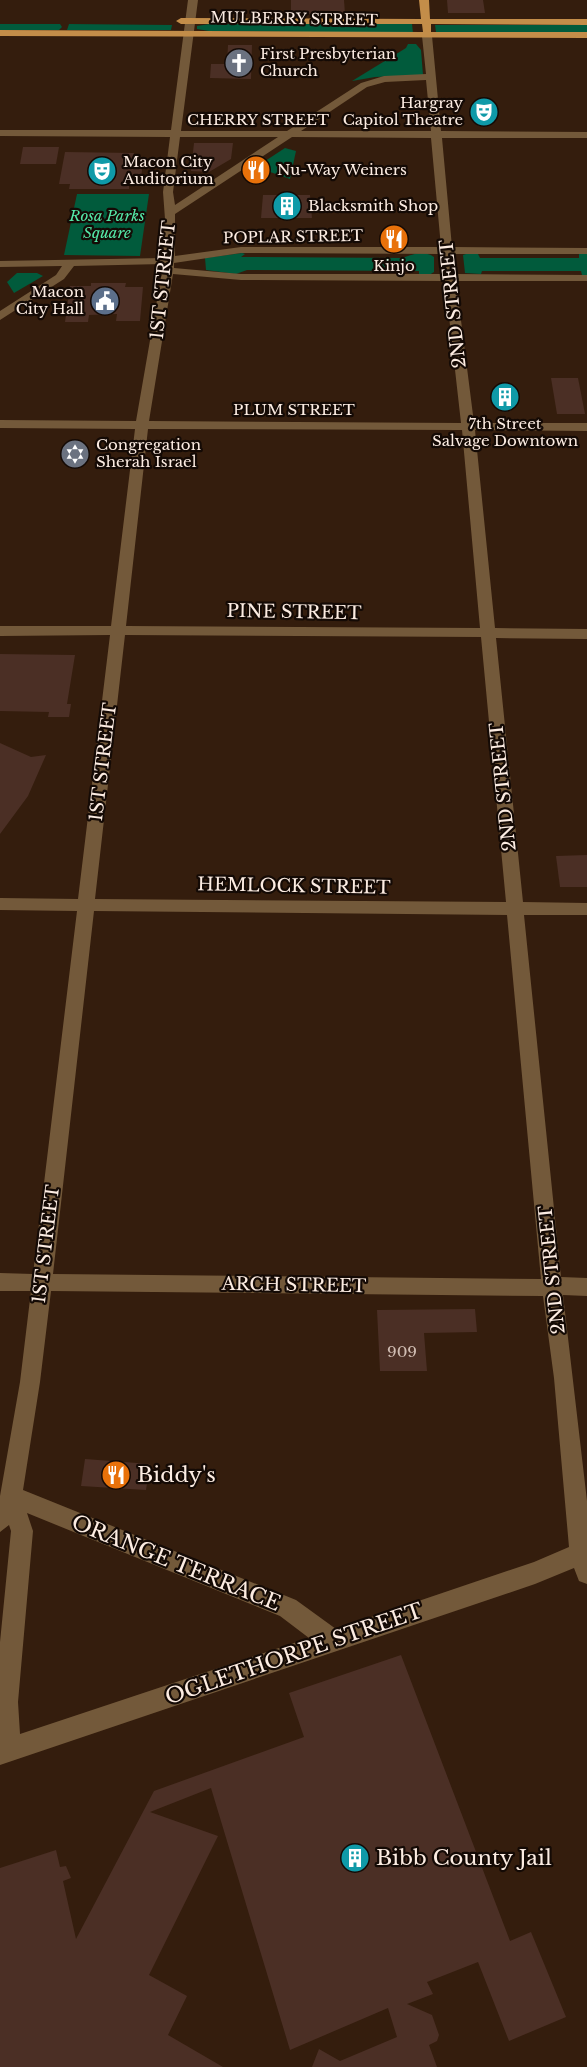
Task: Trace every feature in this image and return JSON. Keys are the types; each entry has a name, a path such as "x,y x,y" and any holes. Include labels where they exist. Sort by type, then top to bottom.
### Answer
{"main road":[{"name":"2ND STREET","path":"424,0 427,36"},
{"path":"400,20 407,29 403,36"},
{"name":"MULBERRY STREET","path":"168,21 587,22"},
{"path":"216,21 212,29 217,34"},
{"name":"MULBERRY STREET","path":"0,33 587,35"}],"street":[{"name":"1ST STREET","path":"0,1521 11,1496 30,1382 142,425 167,265 171,212 168,192 193,0"},
{"name":"2ND STREET","path":"427,36 447,251 468,426 552,1286 585,1559"},
{"path":"171,212 370,82 384,79 431,77"},
{"name":"CHERRY STREET","path":"0,133 587,135"},
{"name":"POPLAR STREET","path":"167,265 241,250 587,252"},
{"name":"POPLAR STREET","path":"0,265 167,265 241,277 587,278"},
{"path":"0,316 60,277 69,265"},
{"name":"PLUM STREET","path":"0,424 587,427"},
{"name":"PINE STREET","path":"0,631 212,630 587,634"},
{"name":"HEMLOCK STREET","path":"0,904 587,909"},
{"name":"ARCH STREET","path":"0,1282 587,1287"},
{"path":"4,1751 6,1702 22,1531 11,1496"},
{"name":"ORANGE TERRACE","path":"11,1496 288,1608 333,1641"},
{"name":"OGLETHORPE STREET","path":"4,1751 535,1573 585,1559"}],"green space":[{"path":"0,24 60,24 62,27 59,30 0,30"},
{"path":"69,24 172,25 171,30 67,30"},
{"path":"210,24 412,24 413,33 197,29 197,26"},
{"path":"435,25 587,25 587,32 436,32"},
{"path":"408,44 416,44 421,50 423,75 375,77 352,81 406,48"},
{"path":"285,148 296,151 290,179 256,167"},
{"name":"Rosa Parks Square","path":"77,194 149,194 140,256 64,255"},
{"path":"423,253 434,257 434,272 429,275 419,274 419,271 247,270 236,274 206,270 205,258 245,254 241,257 403,258"},
{"path":"478,254 480,258 579,258 579,254 587,254 587,275 582,275 581,271 465,273 463,255"},
{"path":"17,273 37,273 43,276 14,293 7,282"}],"building":[{"path":"291,0 344,0 345,14 291,14"},
{"path":"447,0 483,0 485,13 448,13"},
{"name":"First Presbyterian Church","path":"228,45 252,45 251,79 210,78 211,64 227,64"},
{"path":"194,143 233,143 231,159 209,172 191,171"},
{"path":"23,147 59,147 56,164 20,164"},
{"name":"Macon City Auditorium","path":"65,152 134,153 133,157 144,157 140,184 129,184 129,189 69,189 70,184 59,184"},
{"name":"Blacksmith Shop","path":"263,195 310,195 312,218 261,218"},
{"name":"Macon City Hall","path":"91,283 126,283 125,287 143,287 140,321 116,321 117,314 89,315 88,322 65,322 70,286 91,286"},
{"path":"551,378 578,378 585,414 557,414"},
{"path":"0,654 75,655 67,704 71,704 69,717 48,717 49,712 0,711"},
{"path":"0,743 31,757 46,755 28,796 0,834"},
{"path":"587,855 587,887 560,887 556,856"},
{"path":"475,1309 477,1332 424,1333 427,1371 380,1371 377,1310"},
{"name":"Biddy's","path":"85,1459 150,1464 146,1490 81,1486"},
{"name":"Bibb County Jail","path":"401,1655 510,1941 531,1932 566,2017 509,2041 478,1962 427,1982 433,1994 407,2004 432,2015 439,2035 437,2041 429,2045 437,2067 312,2067 319,2049 340,2061 397,2037 388,2008 290,2050 211,1788 150,1812 218,1836 149,1975 187,1996 168,2035 223,2067 0,2067 0,1868 56,1850 60,1867 66,1866 71,1878 63,1881 76,1939 154,1791 304,1737 289,1693"}],"place":[{"name":"First Presbyterian Church","path":"239,63"},
{"name":"Hargray Capitol Theatre","path":"484,112"},
{"name":"Nu-Way Weiners","path":"256,170"},
{"name":"Macon City Auditorium","path":"102,171"},
{"name":"Blacksmith Shop","path":"287,206"},
{"name":"Kinjo","path":"394,239"},
{"name":"Macon City Hall","path":"105,301"},
{"name":"7th Street Salvage Downtown","path":"505,397"},
{"name":"Congregation Sherah Israel","path":"75,454"},
{"name":"Biddy's","path":"116,1475"},
{"name":"Bibb County Jail","path":"355,1858"}]}
